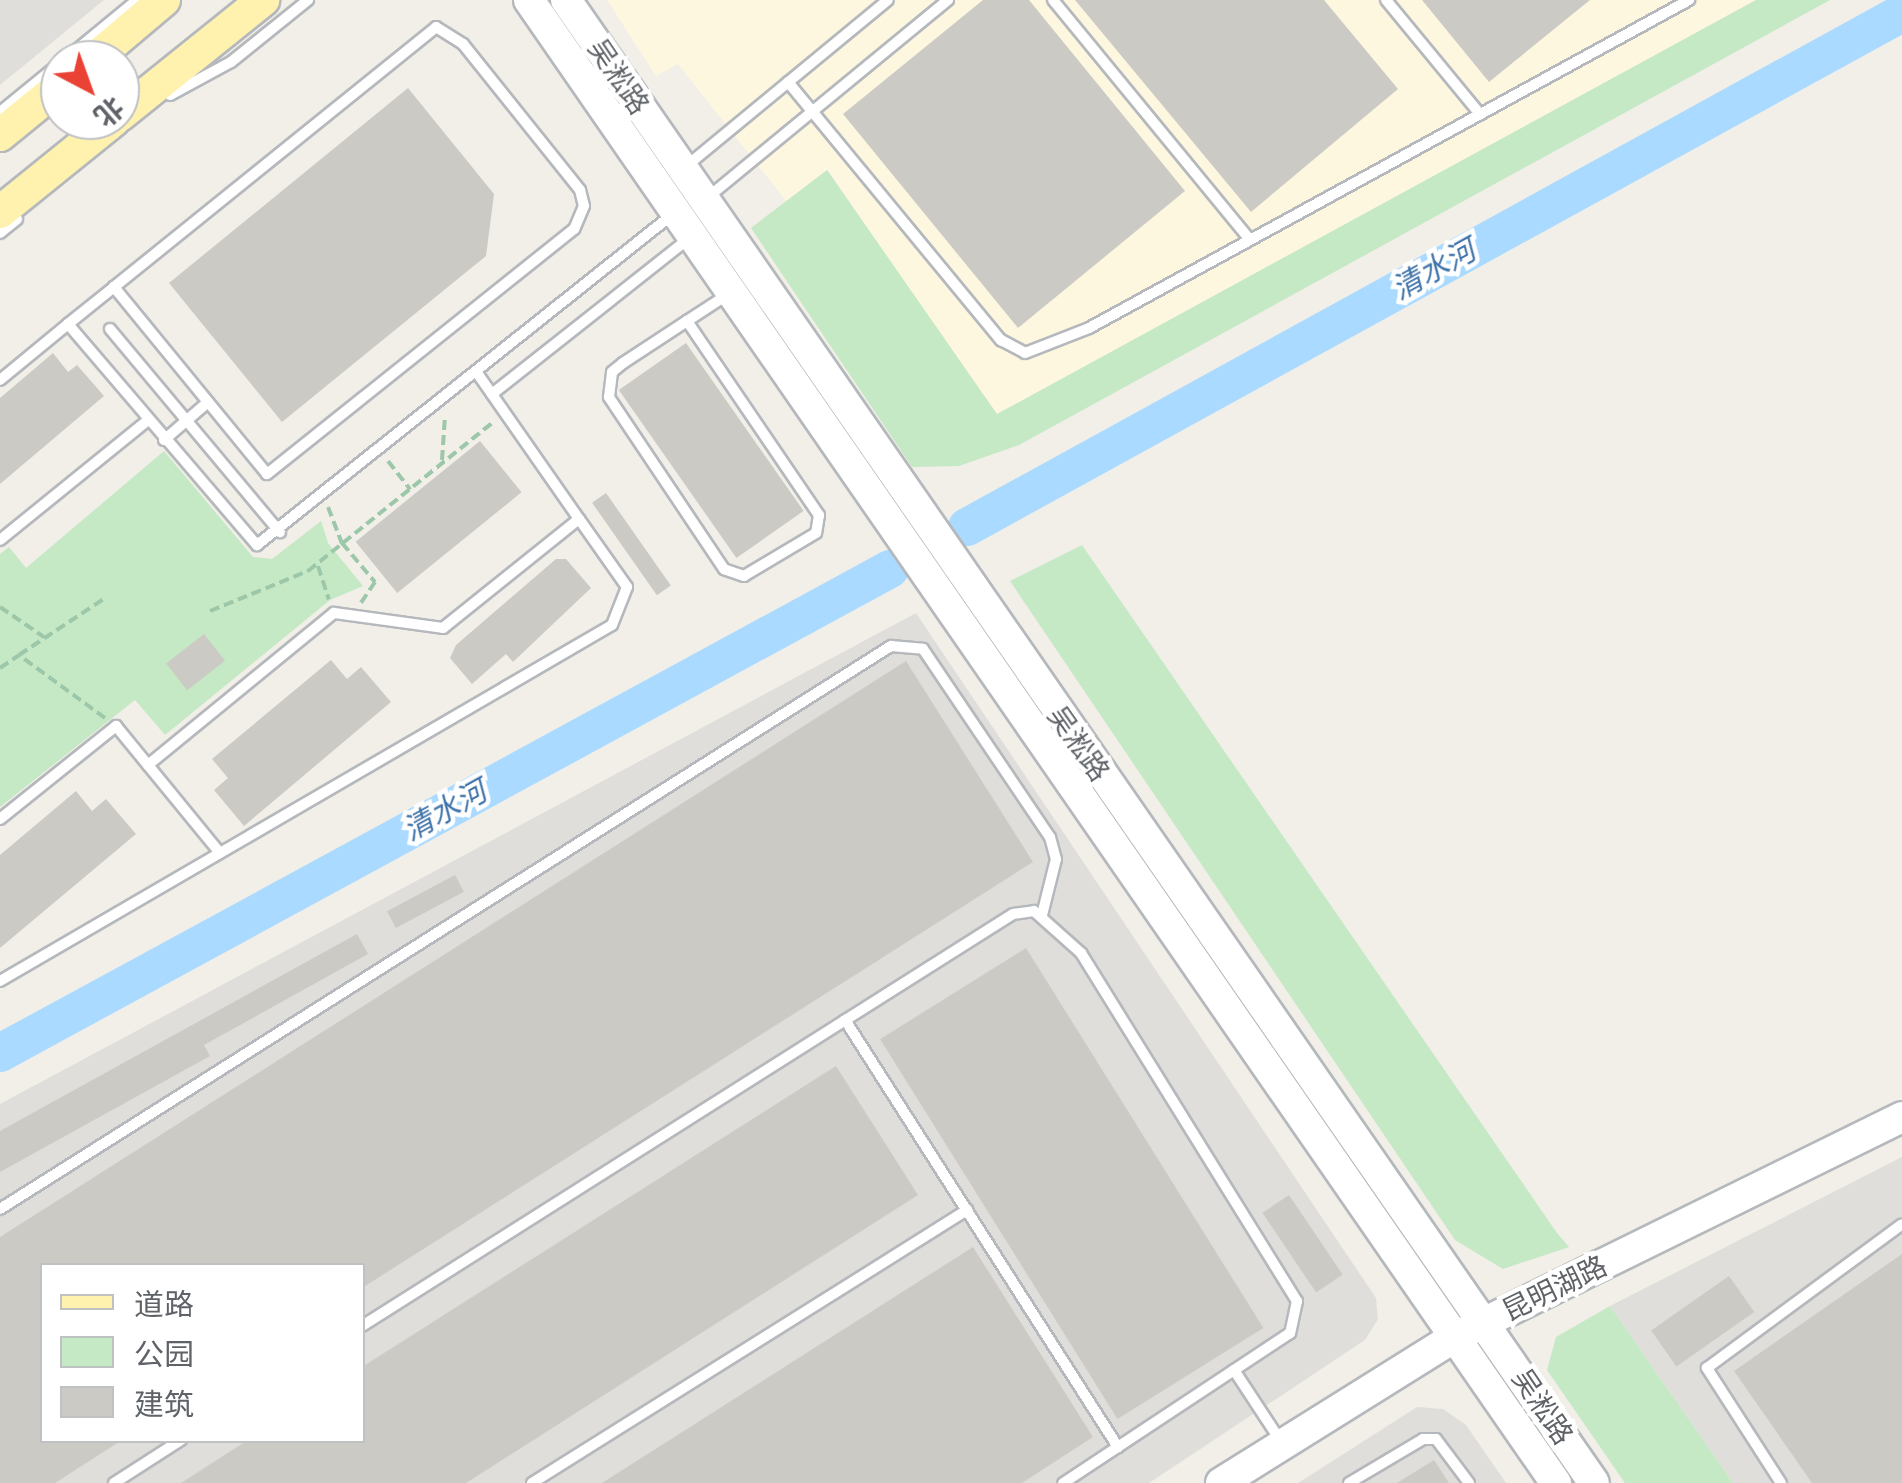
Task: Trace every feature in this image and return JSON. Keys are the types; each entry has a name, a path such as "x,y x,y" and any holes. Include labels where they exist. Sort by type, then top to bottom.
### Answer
{"main road":[{"path":"117,40 164,0"},
{"path":"140,99 263,0"},
{"name":"吴淞路","path":"530,0 689,204 1485,1323 1594,1483"},
{"name":"吴淞路","path":"566,0 689,204 734,290 1556,1483"},
{"path":"0,135 40,102"},
{"path":"0,212 89,140"},
{"name":"昆明湖路","path":"1220,1483 1454,1337 1902,1118"}],"lane":[{"path":"89,40 137,0"},
{"path":"0,232 177,89 232,62 308,0"},
{"path":"492,394 689,204 788,82 888,0"},
{"path":"68,324 248,540 257,545 280,532 948,0"},
{"path":"1053,0 1250,240"},
{"path":"1386,0 1480,114"},
{"path":"788,82 1012,350 1057,343 1688,0"},
{"path":"0,380 68,324 436,27 463,44 580,190 584,206 574,229 267,474 114,287"},
{"path":"0,112 40,80"},
{"path":"687,321 819,515 816,533 759,572 724,570 608,398 612,372 687,321 734,290"},
{"path":"110,328 280,532"},
{"path":"0,981 612,625 627,587 477,373"},
{"path":"164,440 208,402"},
{"path":"0,540 148,420"},
{"path":"148,765 334,613 442,628 579,520"},
{"path":"0,1209 892,646 923,649 1050,837 1056,859 1042,914"},
{"path":"0,819 116,726 220,853"},
{"path":"365,1324 1012,914 1042,914 1081,953 1297,1301 1290,1334 1063,1483"},
{"path":"845,1020 1118,1447"},
{"path":"532,1483 966,1210"},
{"path":"1781,1483 1707,1368 1902,1224"},
{"path":"1234,1370 1283,1444"},
{"path":"1349,1483 1423,1439 1436,1440 1469,1483"},
{"path":"114,1483 177,1443"}],"path":[{"path":"440,402 449,428 440,464"},
{"path":"210,611 274,591 317,564 505,413"},
{"path":"380,452 410,488"},
{"path":"324,496 342,543 374,582 352,616"},
{"path":"317,564 334,613"},
{"path":"0,668 105,598"},
{"path":"0,606 44,637"},
{"path":"19,655 116,726"}],"shaded area":[{"path":"0,0 104,0 55,40 40,40 40,52 0,85"},
{"path":"607,0 1756,0 996,415 828,170 787,202 678,64 656,76"},
{"path":"916,613 1376,1298 1378,1319 1365,1340 1149,1483 0,1483 0,1104"},
{"path":"1902,1157 1902,1483 1733,1483 1610,1306"},
{"path":"1417,1407 1443,1409 1466,1425 1506,1483 1298,1483"}],"green space":[{"path":"1756,0 1830,0 1019,445 959,466 912,467 751,228 827,170 997,414"},
{"path":"164,451 253,557 272,559 321,521 328,543 363,586 330,600 165,735 135,700 0,807 0,554 9,547 26,568"},
{"path":"1082,545 1569,1247 1503,1269 1455,1240 1010,581"},
{"path":"1610,1306 1733,1483 1625,1483 1547,1370 1556,1337"}],"building":[{"path":"983,0 1029,0 1185,191 1018,328 843,114"},
{"path":"1075,0 1324,0 1398,89 1251,212"},
{"path":"1422,0 1590,0 1489,82"},
{"path":"408,88 494,194 486,256 282,422 169,283"},
{"path":"686,343 804,511 736,558 619,390"},
{"path":"53,353 68,372 77,365 104,396 0,484 0,398"},
{"path":"480,441 522,492 397,593 356,542"},
{"path":"606,493 671,586 657,595 592,503"},
{"path":"556,559 566,559 591,588 513,662 506,654 472,684 450,658 456,645"},
{"path":"204,634 225,661 187,690 166,664"},
{"path":"331,660 347,679 361,667 391,702 244,826 214,790 228,778 212,759"},
{"path":"906,661 1033,862 365,1286 365,1263 40,1263 40,1443 117,1443 55,1483 0,1483 0,1237"},
{"path":"76,791 92,811 106,799 136,834 0,948 0,855"},
{"path":"455,875 464,892 396,928 387,911"},
{"path":"357,934 368,954 204,1045 210,1056 0,1172 0,1131"},
{"path":"1026,948 1263,1328 1118,1419 880,1039"},
{"path":"836,1066 918,1195 466,1483 181,1483 243,1443 365,1443 365,1365"},
{"path":"1289,1195 1343,1275 1316,1292 1262,1213"},
{"path":"973,1247 1093,1437 1022,1483 602,1483"},
{"path":"1902,1254 1902,1483 1812,1483 1734,1371"},
{"path":"1729,1276 1754,1312 1676,1367 1651,1330"},
{"path":"1434,1460 1449,1483 1397,1483"}],"waterway":[{"name":"清水河","path":"967,527 1902,13"},
{"name":"清水河","path":"0,1053 890,569"}]}
